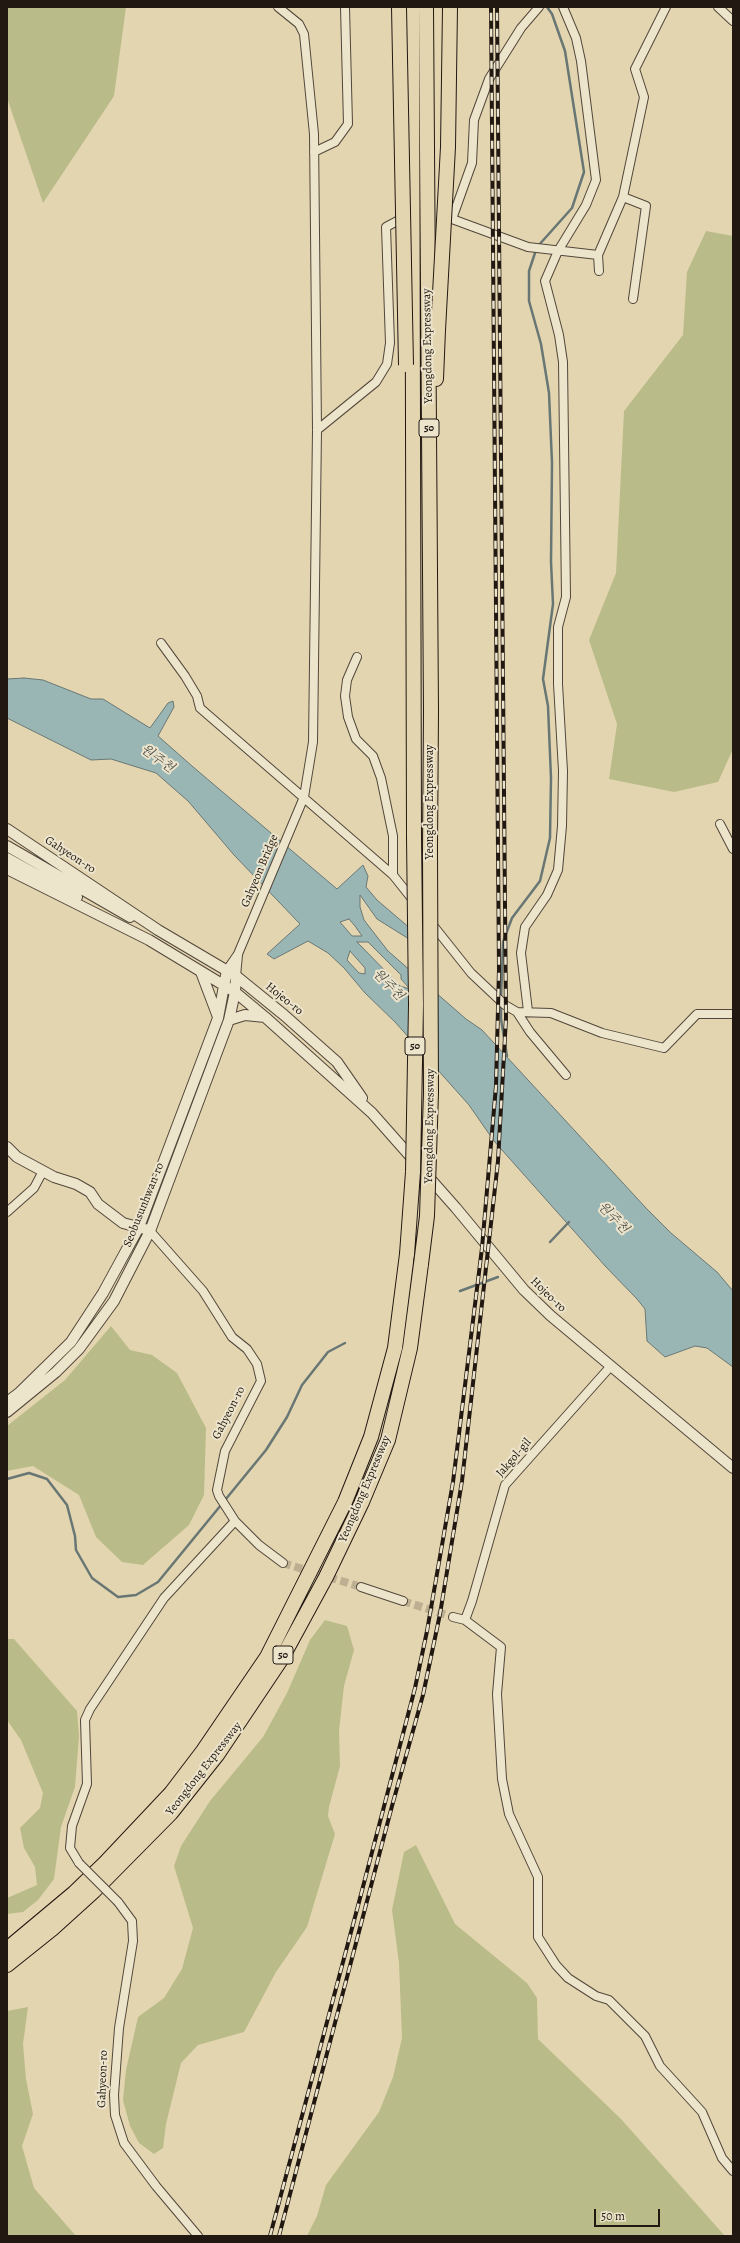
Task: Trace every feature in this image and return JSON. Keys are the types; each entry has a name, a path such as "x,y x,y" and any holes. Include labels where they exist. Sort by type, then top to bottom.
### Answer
{"highway":[{"path":"399,7 406,365 408,431 413,486"},
{"name":"Yeongdong Expressway","path":"7,1949 36,1927 90,1878 171,1793 203,1751 267,1657 341,1509 371,1437 395,1348 407,1254 414,1149 416,1005 414,837 412,7"},
{"name":"Yeongdong Expressway","path":"7,1965 52,1929 94,1891 171,1813 217,1756 282,1658 326,1577 362,1502 388,1440 410,1348 427,1216 431,1093 430,449 427,338 426,7"},
{"path":"430,449 434,428 448,147 450,7"}],"street":[{"name":"Gahyeon Bridge","path":"238,954 304,797 313,742 318,430 314,152 304,34 299,24 278,7"},
{"path":"314,152 334,142 348,124 345,7"},
{"path":"539,7 521,28 506,50 489,79 479,102 474,120 472,163 449,219 528,247 598,254"},
{"path":"528,1011 521,953 525,927 547,895 558,870 562,826 563,771 558,684 558,627 566,597 563,362 559,335 545,281 558,251 586,205 596,180 581,61 576,38 563,7"},
{"path":"599,271 598,254 623,197 644,97 635,70 666,7"},
{"path":"718,7 733,21"},
{"path":"623,197 646,206 633,299"},
{"path":"318,430 376,382 387,364 390,343 386,227 401,219"},
{"path":"161,642 197,696 200,708 393,875 471,973 505,1005 517,1012 530,1032 566,1075"},
{"path":"357,657 347,680 345,696 348,717 356,739 372,756 381,778 393,836 393,875"},
{"path":"720,824 733,849"},
{"name":"Gahyeon-ro","path":"7,829 111,910"},
{"name":"Hojeo-ro","path":"7,846 111,910 149,940 235,992 372,1112"},
{"name":"Hojeo-ro","path":"7,858 111,910 158,930 227,970 284,1014 337,1062 372,1112 524,1290 551,1316 610,1367 733,1468"},
{"path":"7,869 111,910"},
{"path":"227,970 238,954"},
{"path":"236,976 238,954"},
{"name":"Seobusunhwan-ro","path":"7,1402 19,1393 71,1342 103,1293 139,1227 218,1018 227,970"},
{"path":"202,972 218,1018"},
{"name":"Seobusunhwan-ro","path":"7,1412 56,1372 79,1349 114,1301 150,1231 229,1020 235,992 236,976"},
{"path":"517,1012 528,1011 551,1013 602,1033 664,1048 696,1014 733,1014"},
{"path":"229,1020 245,1015 265,1017"},
{"path":"7,1147 17,1157 54,1177 76,1184 90,1192 98,1204 123,1223 150,1231"},
{"path":"7,1212 34,1188 43,1171"},
{"name":"Gahyeon-ro","path":"150,1231 203,1291 232,1337 247,1349 257,1364 261,1381 225,1451 217,1490 229,1514 235,1521 259,1545 282,1563"},
{"name":"Jakgol-gil","path":"465,1620 472,1601 505,1485 610,1367"},
{"name":"Gahyeon-ro","path":"198,2236 156,2186 124,2142 115,2115 114,2095 119,2028 133,1940 132,1921 118,1902 79,1863 70,1848 72,1826 87,1784 85,1720 90,1709 164,1598 235,1521"},
{"path":"361,1587 403,1601"},
{"path":"453,1617 465,1620 501,1647 498,1716 502,1779 509,1814 538,1877 538,1937 556,1965 568,1978 596,1996 609,2000 645,2036 660,2066 702,2112 722,2158 733,2171"}],"green space":[{"path":"7,7 126,7 114,96 43,203 7,98"},
{"path":"706,231 733,236 733,749 718,782 674,792 609,779 617,724 589,640 616,573 624,411 683,335 687,272"},
{"path":"111,1326 130,1350 152,1355 177,1373 206,1428 204,1495 189,1525 143,1565 122,1562 96,1537 79,1495 33,1466 7,1471 7,1426 65,1380"},
{"path":"325,1620 347,1626 354,1650 344,1686 339,1731 340,1766 328,1816 335,1834 307,1927 276,1972 244,2032 198,2045 181,2063 166,2124 163,2148 154,2154 139,2143 130,2126 123,2100 126,2070 138,2017 164,1998 182,1969 193,1928 174,1866 181,1846 210,1801 263,1737 287,1693 310,1640"},
{"path":"7,1639 14,1639 77,1711 79,1736 75,1787 61,1827 54,1879 38,1900 23,1912 7,1914 7,1898 37,1885 35,1867 24,1848 20,1828 40,1808 43,1793 21,1740 7,1720"},
{"path":"416,1845 455,1924 527,1983 537,1998 538,2039 621,2119 725,2236 307,2236 317,2216 326,2185 379,2112 393,2077 402,2038 399,1963 392,1910 404,1852"},
{"path":"28,2007 23,2044 26,2079 33,2114 22,2146 34,2188 76,2236 7,2236 7,2011"}],"water":[{"name":"원주천","path":"24,678 43,680 91,699 103,699 150,728 168,703 173,701 174,707 158,736 192,766 337,889 363,865 368,876 366,887 377,900 432,947 409,939 377,919 360,895 360,907 364,920 388,951 466,1019 482,1030 646,1208 671,1233 717,1272 733,1291 733,1367 707,1348 695,1346 665,1357 647,1341 645,1309 637,1299 606,1267 494,1141 469,1105 395,1022 365,993 344,968 328,953 308,941 274,959 267,954 300,924 234,855 188,801 156,773 111,759 91,760 7,718 7,679","holes":["349,919 355,926 362,936 352,936 340,922","357,942 368,942 401,975 401,979 410,989 400,986","350,951 365,968 365,974 359,973 347,960"]}],"waterway":[{"path":"538,246 572,208 584,172 565,51 552,14 547,7"},
{"path":"501,999 503,942 512,918 540,881 550,838 551,778 548,706 543,679 553,604 551,562 552,463 549,393 541,344 529,301 529,271 536,250"},
{"path":"501,1004 501,1019 507,1056"},
{"path":"550,1242 569,1222"},
{"path":"460,1291 498,1277"},
{"path":"7,1479 29,1473 47,1479 67,1505 75,1536 76,1550 92,1578 118,1597 136,1595 158,1582 266,1450 287,1417 302,1385 328,1352 345,1343"}],"tunnel":[{"path":"283,1563 361,1587"},
{"path":"403,1601 453,1617"}],"railway":[{"path":"270,2236 415,1688 427,1631 453,1482 482,1248 496,1086 499,969 491,7"},
{"path":"279,2236 392,1806 423,1695 440,1614 462,1481 498,1161 506,1018 497,7"}]}
